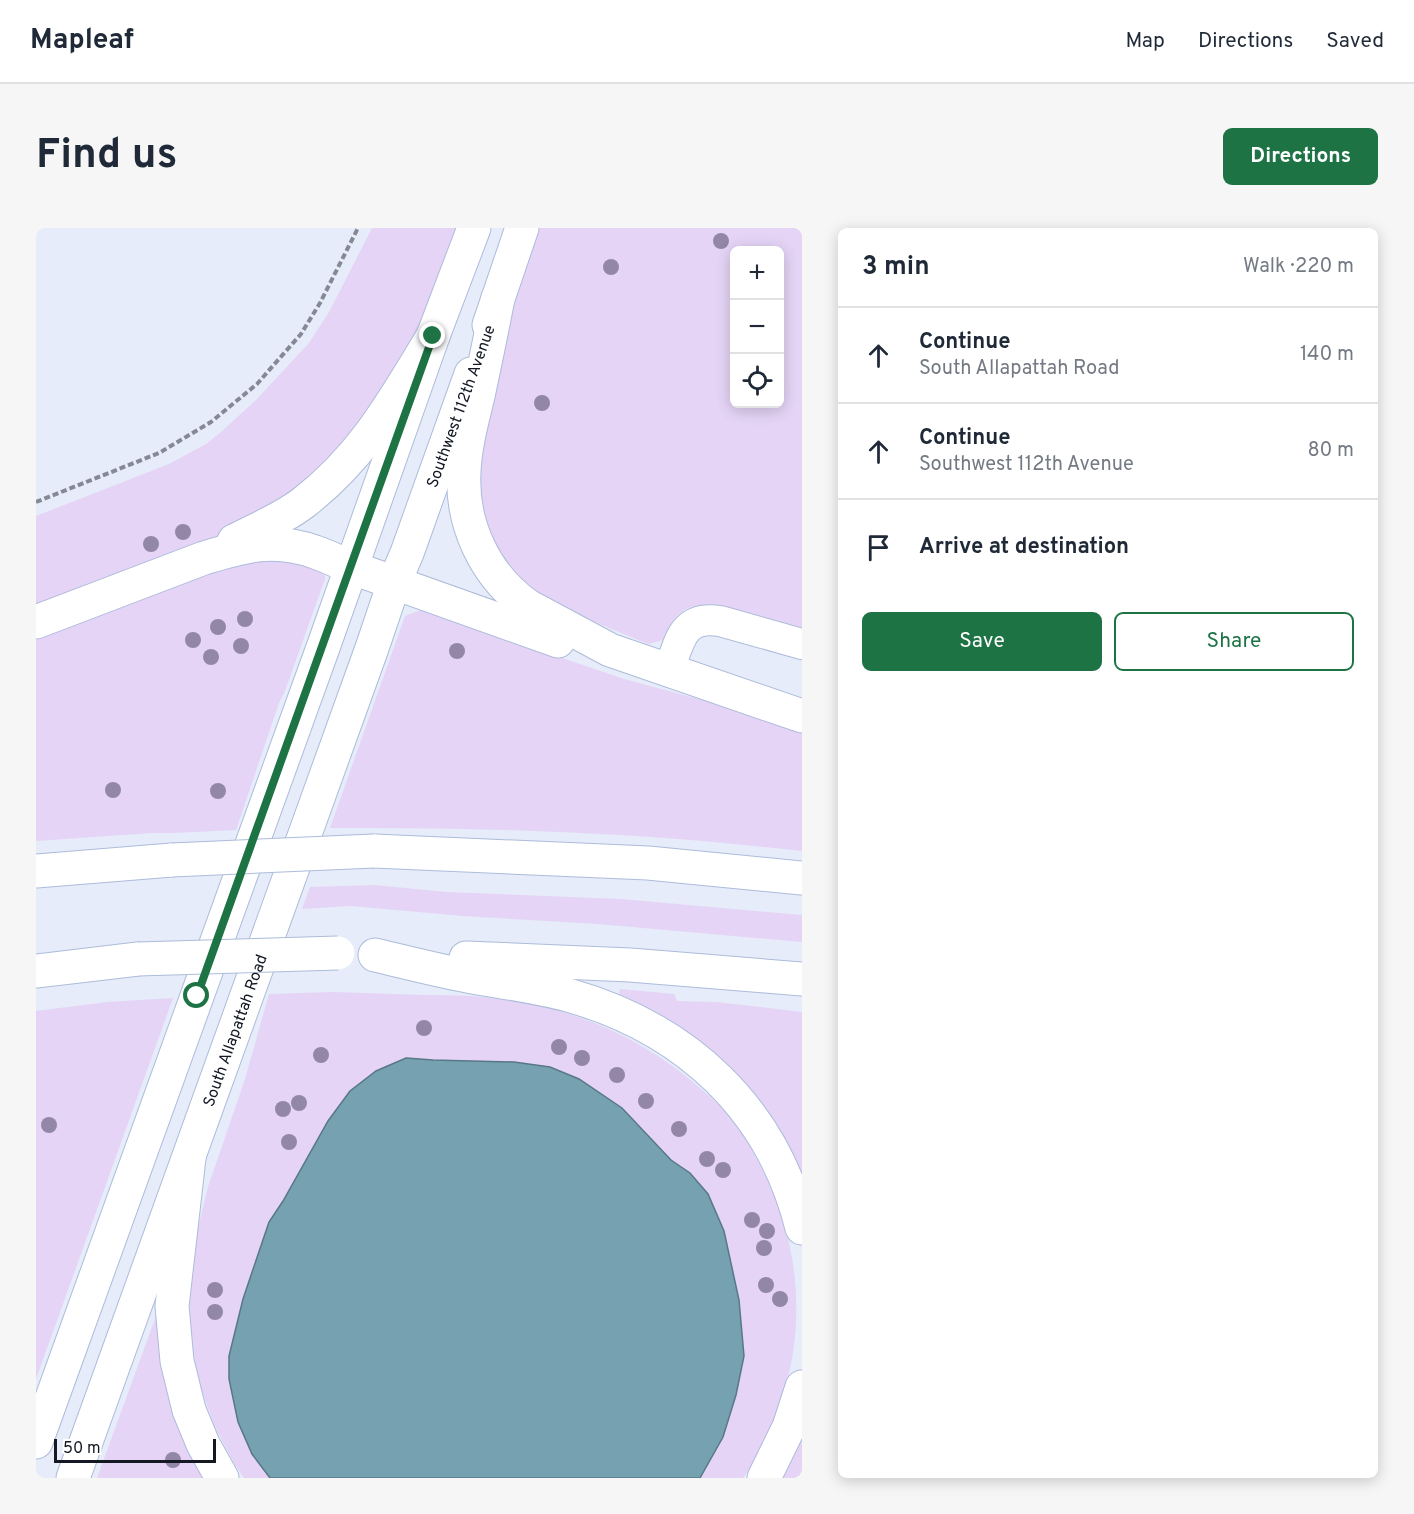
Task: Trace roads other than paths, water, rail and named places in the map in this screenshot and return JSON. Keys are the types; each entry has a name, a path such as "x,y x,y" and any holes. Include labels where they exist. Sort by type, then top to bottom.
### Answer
{"main road":[{"path":"36,1442 433,336 474,228"},
{"name":"Southwest 112th Avenue","path":"394,583 440,462 522,228"},
{"path":"498,298 465,455 464,475 464,491 470,526 497,579 516,598 610,650 802,716"},
{"path":"204,558 280,518 336,475 381,420 433,336"},
{"path":"36,622 204,558 261,543 292,545 317,552 350,567 573,647 610,650"},
{"name":"South Allapattah Road","path":"74,1478 394,583"},
{"path":"36,871 172,860 374,851 648,863 802,878"},
{"path":"36,970 138,958 338,953 630,965 802,979"},
{"path":"375,955 477,978 568,995 631,1018 656,1031 712,1072 751,1116 774,1154 794,1200 802,1228"},
{"path":"189,1158 172,1306 177,1362 189,1410 203,1444 222,1478"},
{"path":"764,1478 789,1426 802,1387"}],"lane":[{"path":"669,670 687,628 695,622 708,619 802,644"}],"water":[{"path":"406,1058 514,1062 550,1067 579,1079 622,1108 671,1160 690,1173 708,1194 724,1231 739,1300 744,1356 736,1395 723,1437 700,1478 270,1478 252,1454 238,1422 229,1379 229,1356 243,1299 269,1222 328,1121 350,1091 376,1071"}]}
